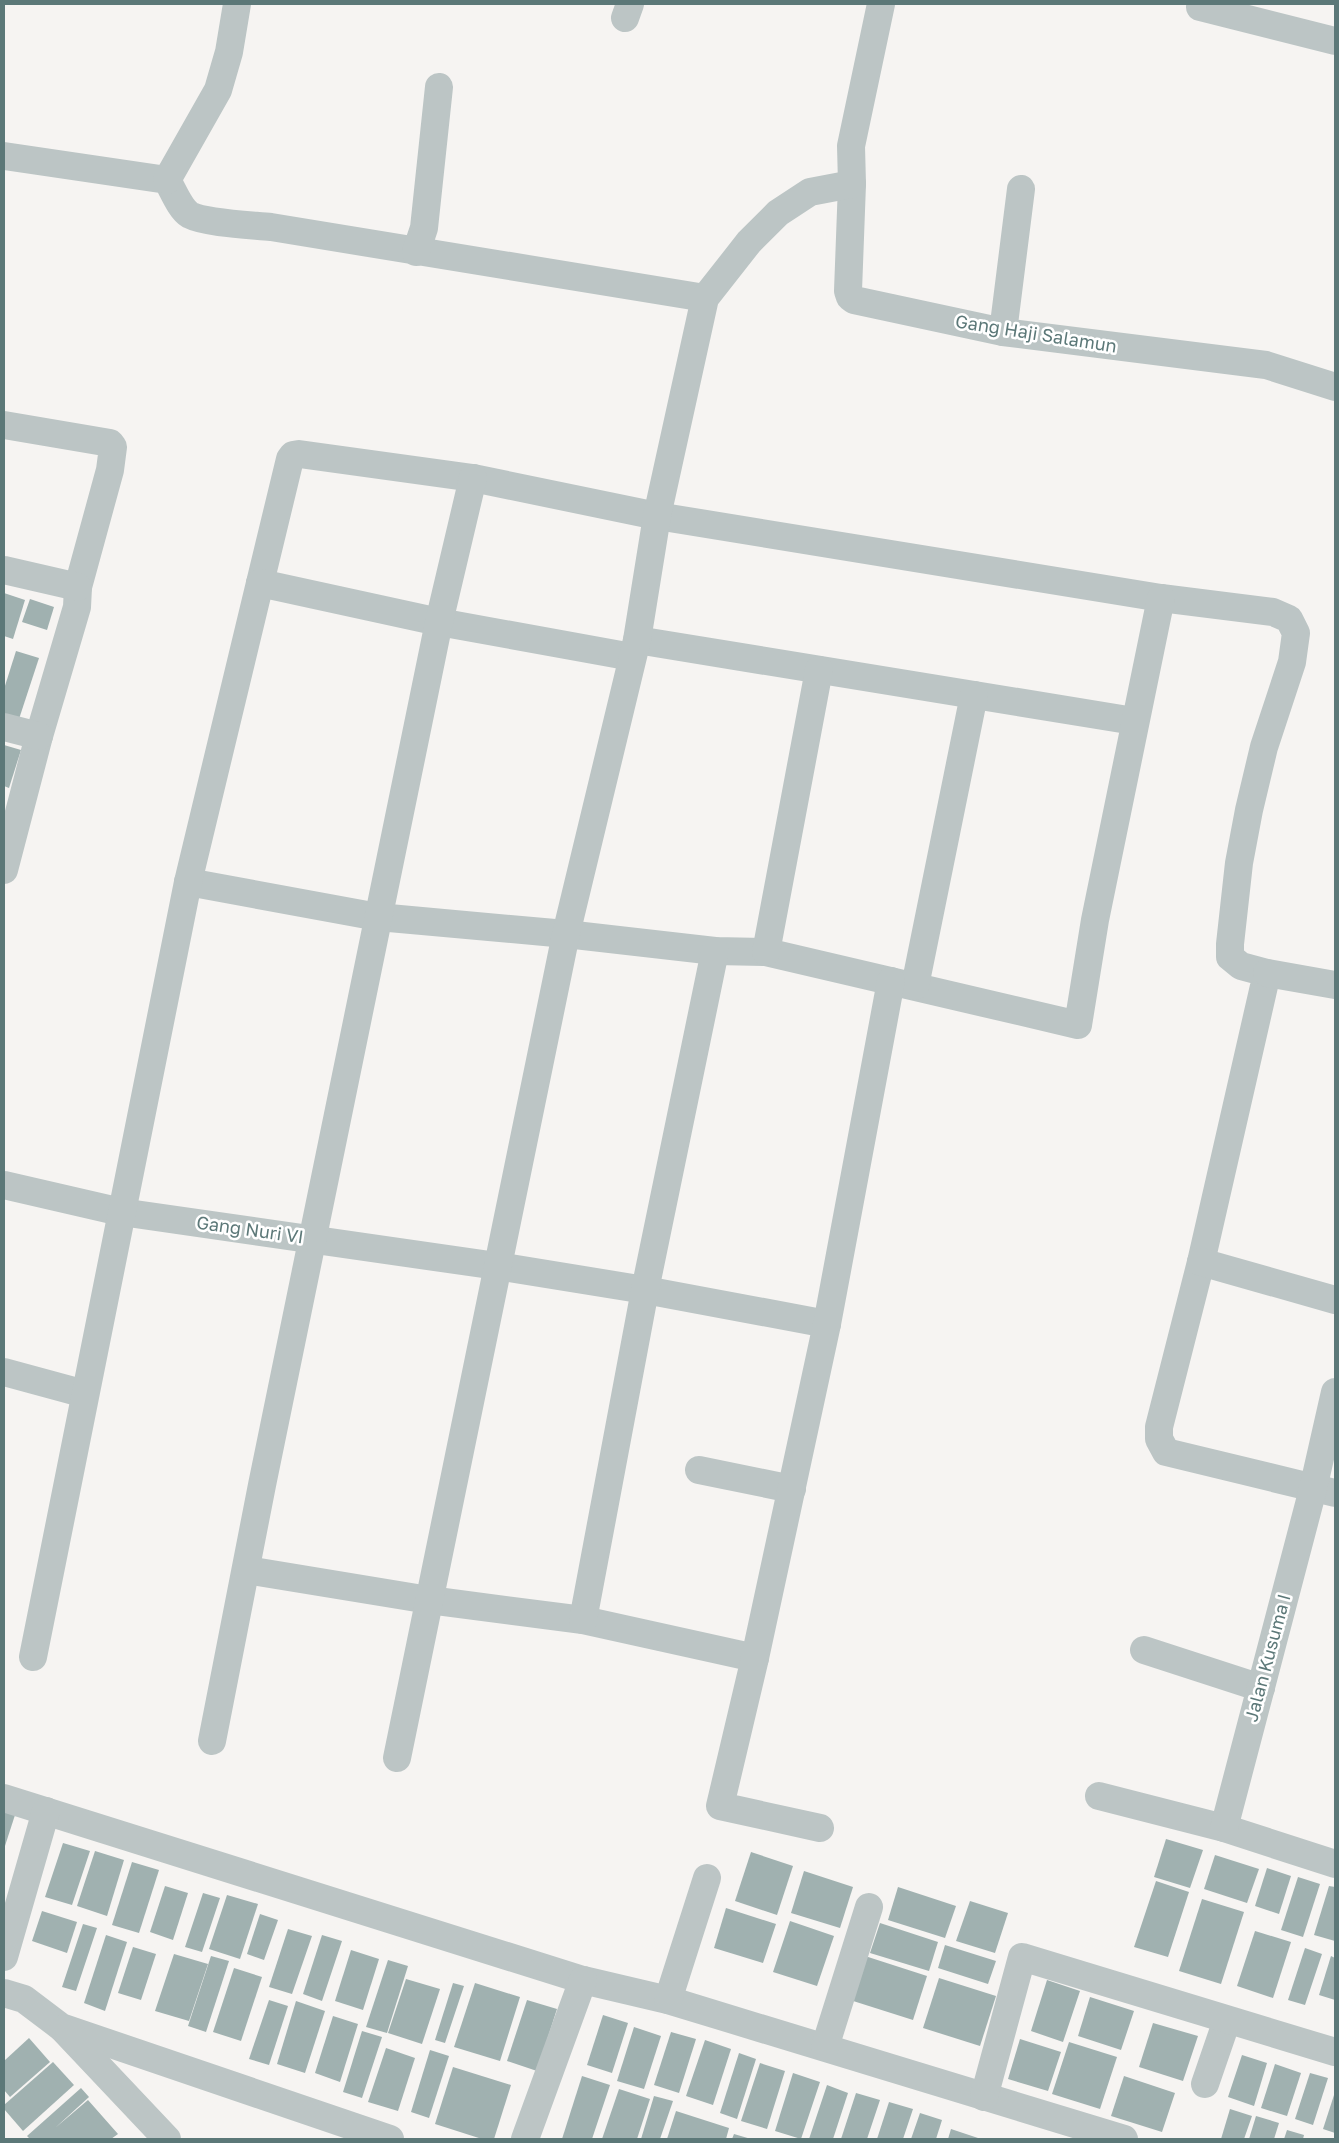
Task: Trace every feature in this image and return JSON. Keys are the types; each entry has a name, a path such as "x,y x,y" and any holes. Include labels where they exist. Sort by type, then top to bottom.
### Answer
{"street":[{"path":"167,180 218,90 229,52 237,4"},
{"path":"397,1758 566,934 634,648 657,516 705,298 749,242 778,213 810,192 852,184 851,146 881,4"},
{"path":"1197,5 1335,41"},
{"path":"416,252 424,228 439,87"},
{"path":"4,156 167,180"},
{"path":"167,180 184,208 190,214 205,219 271,227 705,298"},
{"name":"Gang Haji Salamun","path":"852,184 848,291 850,297 854,300 1003,332 1266,365 1335,387"},
{"path":"1003,332 1021,189"},
{"path":"4,425 110,443 114,447 110,470 78,587 77,607 39,736 4,870"},
{"path":"33,1657 84,1394 188,882 290,459 293,455 300,454 473,478 657,516 1161,598 1273,612 1289,619 1296,633 1292,662 1264,747 1249,810 1239,863 1230,957 1241,966 1267,974 1335,985"},
{"path":"212,1742 378,917 439,622 473,478"},
{"path":"4,570 78,587"},
{"path":"260,582 439,622 819,670 1134,721"},
{"path":"188,882 378,917 715,950 766,952 1078,1025 1095,920 1134,721 1161,598"},
{"path":"766,952 819,670"},
{"path":"820,1828 720,1806 755,1658 826,1324 903,984 974,695"},
{"path":"4,727 39,736"},
{"path":"583,1620 645,1290 715,950"},
{"path":"1267,974 1201,1262 1159,1426 1159,1439 1166,1452 1324,1491"},
{"name":"Gang Nuri VI","path":"4,1185 121,1212 498,1266 645,1290 826,1324"},
{"path":"1201,1262 1335,1300"},
{"path":"4,1372 84,1394"},
{"name":"Jalan Kusuma I","path":"1224,1828 1261,1688 1324,1491 1335,1392"},
{"path":"698,1470 792,1489"},
{"path":"246,1570 429,1600 583,1620 755,1658"},
{"path":"1144,1650 1261,1688"},
{"path":"1099,1796 1224,1828 1335,1864"},
{"path":"4,1798 583,1980 668,2000 1124,2139"},
{"path":"4,1957 46,1812"},
{"path":"668,2000 707,1878"},
{"path":"825,2047 869,1907"},
{"path":"984,2097 1022,1957 1335,2052"},
{"path":"525,2139 583,1980"},
{"path":"4,1993 24,1999 61,2027 167,2139"},
{"path":"1204,2084 1228,2020"},
{"path":"61,2027 390,2139"}],"building":[{"path":"4,593 25,600 13,639 4,636"},
{"path":"30,599 54,607 47,630 22,622"},
{"path":"16,651 39,658 19,719 4,715 4,689"},
{"path":"4,745 21,750 9,788 4,786"},
{"path":"4,1811 15,1815 4,1849"},
{"path":"1166,1839 1203,1850 1190,1888 1154,1877"},
{"path":"63,1843 90,1851 72,1905 45,1897"},
{"path":"95,1851 124,1860 107,1916 77,1906"},
{"path":"751,1852 793,1866 777,1915 735,1901"},
{"path":"1215,1855 1259,1869 1247,1903 1204,1889"},
{"path":"132,1862 159,1870 139,1933 112,1925"},
{"path":"1267,1868 1291,1876 1279,1914 1255,1906"},
{"path":"804,1871 853,1887 840,1928 791,1913"},
{"path":"1298,1877 1320,1884 1303,1937 1281,1930"},
{"path":"1156,1881 1189,1892 1168,1957 1134,1947"},
{"path":"165,1886 188,1893 173,1940 150,1932"},
{"path":"1329,1886 1335,1887 1335,1941 1314,1935"},
{"path":"898,1887 956,1906 945,1938 888,1920"},
{"path":"203,1893 220,1898 202,1952 185,1947"},
{"path":"227,1895 258,1904 240,1959 209,1949"},
{"path":"1202,1899 1244,1912 1221,1984 1179,1971"},
{"path":"970,1901 1008,1913 995,1953 956,1941"},
{"path":"726,1908 776,1924 763,1963 714,1948"},
{"path":"42,1911 77,1922 67,1953 32,1941"},
{"path":"260,1914 278,1920 264,1960 247,1954"},
{"path":"790,1921 834,1936 817,1986 773,1972"},
{"path":"880,1923 938,1942 929,1971 870,1953"},
{"path":"83,1924 97,1928 76,1991 62,1987"},
{"path":"288,1929 312,1936 292,1994 269,1987"},
{"path":"1255,1931 1291,1942 1273,1998 1237,1986"},
{"path":"106,1935 127,1942 105,2011 84,2003"},
{"path":"322,1935 342,1941 322,2001 303,1994"},
{"path":"945,1945 996,1961 988,1984 938,1968"},
{"path":"133,1947 156,1954 141,2000 118,1993"},
{"path":"1305,1948 1322,1954 1305,2005 1288,2000"},
{"path":"351,1950 379,1959 363,2010 335,2001"},
{"path":"174,1954 208,1964 189,2021 155,2011"},
{"path":"211,1956 229,1961 206,2032 188,2026"},
{"path":"865,1956 927,1976 913,2020 850,2000"},
{"path":"1331,1956 1335,1958 1335,2000 1319,1995"},
{"path":"388,1960 408,1966 387,2033 366,2027"},
{"path":"234,1968 262,1977 241,2041 213,2032"},
{"path":"939,1978 996,1996 980,2046 923,2028"},
{"path":"406,1979 440,1989 422,2044 388,2033"},
{"path":"1047,1980 1080,1991 1063,2042 1031,2031"},
{"path":"453,1983 464,1986 445,2043 435,2040"},
{"path":"475,1983 520,1997 500,2061 454,2047"},
{"path":"1090,1997 1134,2011 1121,2050 1078,2036"},
{"path":"269,2000 288,2006 269,2065 249,2059"},
{"path":"527,2000 557,2009 537,2071 507,2061"},
{"path":"296,2001 325,2011 305,2073 277,2064"},
{"path":"603,2015 628,2023 612,2073 587,2065"},
{"path":"333,2016 358,2024 340,2082 315,2073"},
{"path":"1153,2023 1198,2036 1183,2081 1139,2067"},
{"path":"634,2027 661,2036 644,2089 617,2081"},
{"path":"362,2031 382,2037 362,2098 343,2092"},
{"path":"671,2032 696,2039 679,2093 654,2085"},
{"path":"29,2038 50,2062 10,2097 4,2090 4,2061"},
{"path":"1020,2039 1061,2052 1048,2091 1008,2079"},
{"path":"705,2040 731,2049 713,2105 686,2096"},
{"path":"1069,2042 1117,2057 1100,2109 1052,2094"},
{"path":"386,2048 415,2058 398,2111 368,2102"},
{"path":"430,2050 449,2056 429,2118 411,2112"},
{"path":"739,2053 756,2059 737,2119 720,2113"},
{"path":"1242,2055 1267,2063 1254,2106 1228,2097"},
{"path":"53,2062 74,2085 23,2131 4,2109 4,2105"},
{"path":"760,2063 785,2071 767,2129 741,2121"},
{"path":"1275,2064 1301,2073 1287,2116 1261,2108"},
{"path":"453,2067 511,2085 494,2139 482,2139 435,2124"},
{"path":"793,2073 820,2082 801,2139 775,2131"},
{"path":"1310,2073 1328,2078 1313,2125 1295,2119"},
{"path":"582,2076 610,2085 592,2139 562,2139"},
{"path":"1124,2076 1175,2093 1162,2132 1111,2116"},
{"path":"827,2085 848,2093 833,2139 809,2139"},
{"path":"81,2088 89,2097 55,2128 88,2100 118,2134 111,2139 30,2139 27,2136"},
{"path":"619,2089 650,2099 637,2139 602,2139"},
{"path":"1335,2092 1335,2133 1323,2129"},
{"path":"856,2093 880,2100 867,2139 841,2139"},
{"path":"654,2096 673,2101 660,2139 641,2139"},
{"path":"889,2102 913,2109 903,2139 877,2139"},
{"path":"1230,2109 1252,2116 1244,2139 1221,2139"},
{"path":"676,2111 729,2128 726,2139 667,2139"},
{"path":"920,2113 942,2120 936,2139 911,2139"},
{"path":"1256,2116 1279,2123 1274,2139 1249,2139"},
{"path":"951,2129 981,2139 948,2139"},
{"path":"1287,2130 1304,2135 1303,2139 1284,2139"},
{"path":"734,2134 751,2139 732,2139"}]}
